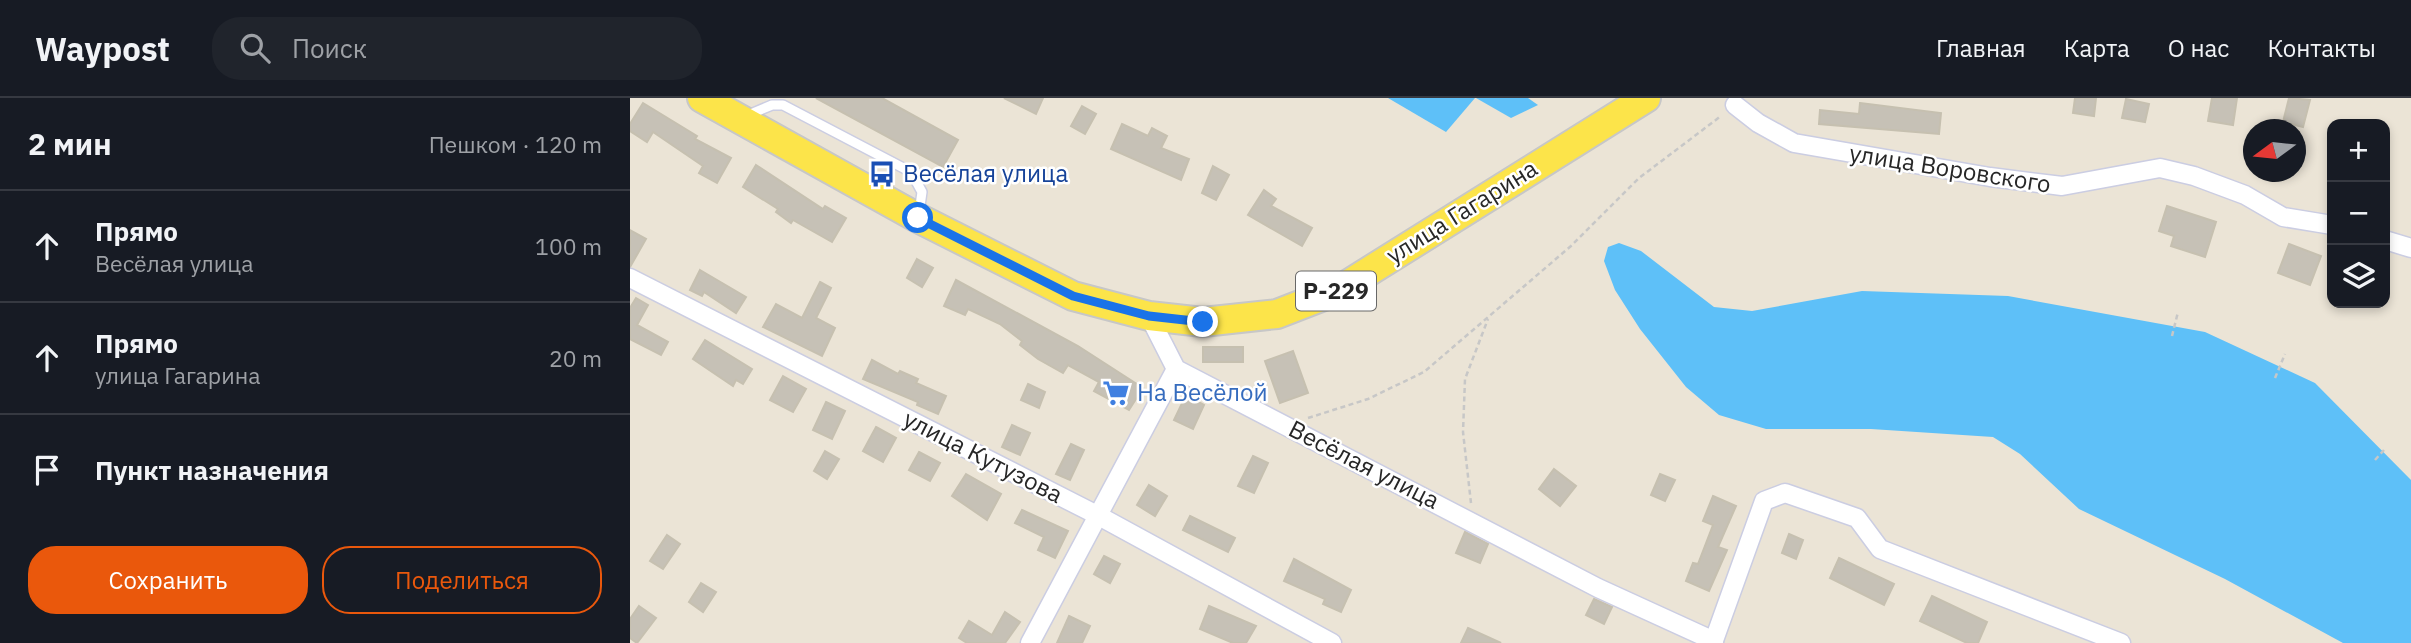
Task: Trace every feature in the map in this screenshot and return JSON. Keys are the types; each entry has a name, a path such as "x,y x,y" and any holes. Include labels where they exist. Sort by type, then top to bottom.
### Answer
{"main road":[{"name":"Р-229","path":"702,98 918,218 1073,296 1149,316"},
{"name":"улица Гагарина","path":"1149,316 1203,322 1277,314 1339,290 1646,98"}],"street":[{"name":"улица Воровского","path":"1735,105 1758,123 1794,143 1990,177 2062,186 2160,168 2194,176 2245,195 2283,217 2327,224"},
{"path":"2390,242 2411,248"},
{"name":"улица Кутузова","path":"630,278 1099,516 1332,643"},
{"path":"1030,643 1175,369 1149,316"},
{"name":"Весёлая улица","path":"1175,369 1598,588 1714,642"},
{"path":"1714,642 1764,501 1785,493 1857,518 1880,549 2121,643"}],"path":[{"path":"1280,422 1334,412 1424,372 1571,246 1639,178 1735,105"},
{"path":"2172,336 2178,312"},
{"path":"1473,521 1463,432 1465,379 1490,316"},
{"path":"2275,379 2285,354"},
{"path":"2375,460 2384,450"}],"water":[{"path":"1388,98 1475,98 1446,132"},
{"path":"1476,98 1528,98 1538,105 1511,118"},
{"path":"1619,243 1641,251 1714,307 1752,311 1862,291 2008,296 2205,332 2315,383 2411,480 2411,643 2343,643 2225,579 2079,509 2020,454 1993,437 1871,429 1766,429 1719,415 1686,387 1640,329 1615,290 1604,261 1608,247"}],"building":[{"path":"816,98 882,98 958,140 943,167"},
{"path":"1004,98 1043,98 1036,114"},
{"path":"2075,98 2096,98 2094,116 2073,113"},
{"path":"2212,98 2237,98 2233,125 2208,121"},
{"path":"2289,98 2310,100 2305,119 2284,119"},
{"path":"2126,99 2149,104 2145,122 2122,118"},
{"path":"643,103 697,136 695,139 731,158 717,183 699,173 703,166 653,132 647,142 630,131 630,124"},
{"path":"1860,103 1941,113 1939,134 1819,124 1820,110 1859,114"},
{"path":"1082,106 1096,114 1085,134 1071,126"},
{"path":"1122,124 1148,136 1152,128 1167,136 1161,148 1189,159 1181,180 1111,149"},
{"path":"756,165 823,209 825,206 846,218 832,242 793,220 791,223 776,212 778,209 743,187"},
{"path":"1213,166 1229,175 1216,200 1202,193"},
{"path":"1264,190 1276,199 1271,206 1312,228 1302,246 1248,215"},
{"path":"2167,206 2216,222 2205,257 2171,246 2174,236 2159,231"},
{"path":"630,230 646,239 630,267"},
{"path":"2289,244 2321,256 2310,285 2278,273"},
{"path":"917,259 933,268 922,287 907,278"},
{"path":"700,270 746,297 736,313 704,292 702,296 690,290"},
{"path":"956,280 1078,346 1143,388 1129,410 1094,391 1099,382 1068,365 1063,373 1038,359 1020,345 1022,341 1000,324 968,309 965,315 944,306"},
{"path":"820,282 831,288 816,318 835,328 822,356 763,327 776,304 802,318"},
{"path":"636,298 648,305 637,325 668,342 661,355 630,339 630,308"},
{"path":"705,340 752,369 743,384 736,380 733,386 693,359"},
{"path":"1203,347 1243,347 1243,362 1203,362"},
{"path":"1293,351 1308,393 1280,403 1265,361"},
{"path":"872,360 898,374 900,371 918,379 916,383 946,396 938,414 917,405 918,402 863,379"},
{"path":"783,376 806,389 793,412 770,400"},
{"path":"1028,384 1045,392 1039,408 1021,400"},
{"path":"1186,395 1204,405 1193,429 1174,420"},
{"path":"826,402 845,411 832,439 813,430"},
{"path":"1012,425 1030,433 1020,455 1002,447"},
{"path":"876,427 896,438 883,462 863,451"},
{"path":"1071,444 1084,450 1070,480 1056,474"},
{"path":"825,451 839,459 827,479 814,471"},
{"path":"919,452 940,463 930,481 909,470"},
{"path":"1253,456 1268,463 1254,493 1238,486"},
{"path":"1554,469 1576,486 1560,506 1539,489"},
{"path":"966,474 1001,494 987,520 952,496"},
{"path":"1660,474 1675,480 1665,501 1651,495"},
{"path":"1149,485 1167,496 1155,516 1137,505"},
{"path":"1713,496 1736,506 1718,547 1727,550 1709,591 1686,581 1693,563 1698,564 1713,525 1703,521"},
{"path":"1022,510 1068,531 1055,558 1038,550 1044,537 1015,523"},
{"path":"1190,516 1235,538 1228,552 1183,530"},
{"path":"1465,532 1488,544 1480,563 1456,553"},
{"path":"1789,534 1803,540 1796,559 1782,553"},
{"path":"667,535 680,544 663,569 650,561"},
{"path":"1104,556 1120,564 1110,583 1094,574"},
{"path":"1839,558 1894,584 1884,605 1830,578"},
{"path":"1294,559 1351,590 1341,612 1323,604 1325,599 1284,581"},
{"path":"701,583 716,592 703,612 689,602"},
{"path":"1932,596 1987,622 1978,643 1967,643 1920,621"},
{"path":"1594,599 1612,607 1604,624 1586,615"},
{"path":"639,606 656,618 637,643 630,638 630,619"},
{"path":"1209,606 1256,626 1246,643 1233,643 1200,629"},
{"path":"1005,612 1020,622 1005,643 967,643 959,638 969,621 992,635"},
{"path":"1069,616 1090,626 1082,643 1057,643"},
{"path":"1468,628 1501,643 1461,643"}],"place":[{"name":"Весёлая улица","path":"882,174"},
{"name":"На Весёлой","path":"1116,393"}],"route":[{"path":"918,218 1073,296 1149,316 1203,322"}]}
